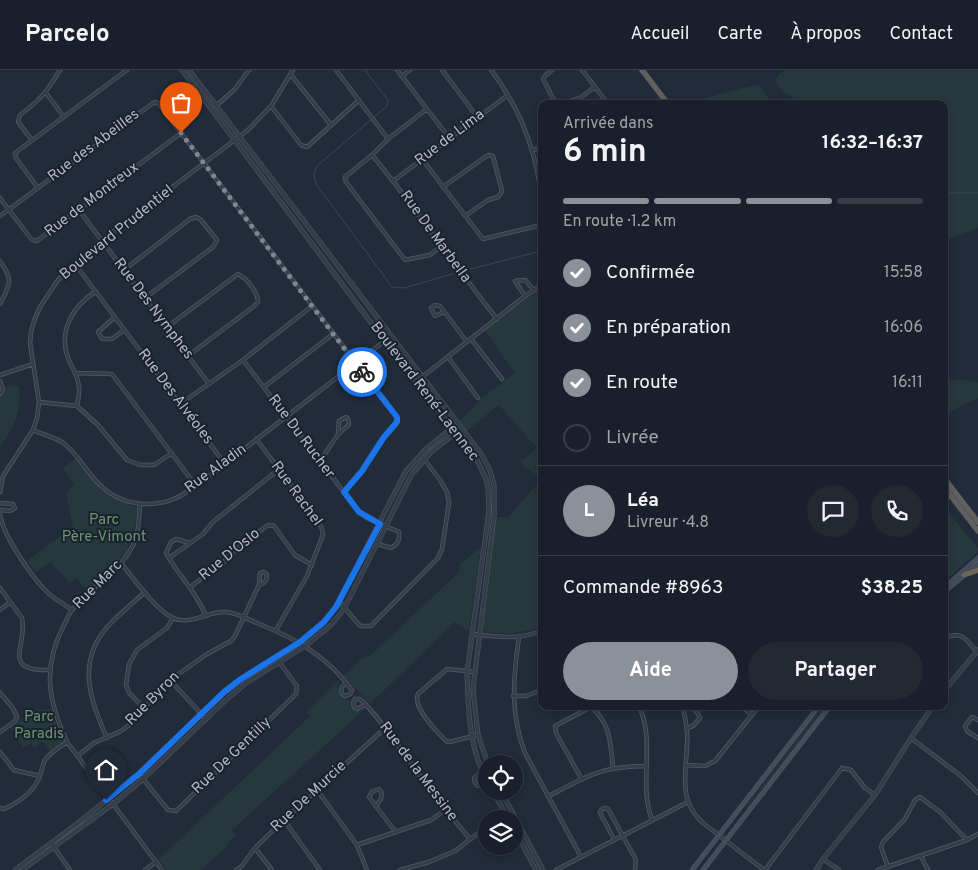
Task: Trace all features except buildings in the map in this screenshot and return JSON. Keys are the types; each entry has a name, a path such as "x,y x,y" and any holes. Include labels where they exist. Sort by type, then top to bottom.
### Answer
{"highway":[{"path":"642,70 665,100"},
{"path":"948,483 978,522"},
{"path":"948,492 978,531"},
{"path":"964,575 978,570"}],"main road":[{"path":"948,586 978,558"},
{"path":"948,587 978,564"},
{"path":"692,870 816,710"},
{"path":"703,870 827,710"}],"street":[{"path":"32,140 18,122 20,115 40,100 60,70"},
{"name":"Boulevard René-Laennec","path":"182,70 374,328 477,460 486,479 489,511 467,672 468,712 478,756"},
{"name":"Boulevard René-Laennec","path":"188,70 423,377 490,471 495,495 494,517 475,672 474,703 478,735 485,755"},
{"path":"216,106 235,89 249,70"},
{"name":"Boulevard Prudentiel","path":"0,492 1,476 33,430 40,402 30,343 34,321 58,280 102,240 239,137 270,106 293,70"},
{"path":"336,70 388,139"},
{"path":"397,70 450,139"},
{"path":"402,76 410,70"},
{"path":"442,70 478,118"},
{"path":"492,70 508,95 523,125 538,175"},
{"path":"552,70 543,79 554,100"},
{"path":"582,70 605,100"},
{"path":"38,188 16,158 15,153 124,71"},
{"path":"291,75 331,125"},
{"path":"574,100 595,87"},
{"path":"46,93 64,117"},
{"name":"Rue de Lima","path":"393,181 508,95"},
{"path":"270,106 301,145 307,147 359,100"},
{"name":"Rue des Abeilles","path":"0,216 153,103 159,104 397,417 397,422 384,437 362,471 344,492"},
{"path":"427,109 388,139 345,178 346,182 405,260 430,255 441,246"},
{"name":"Rue de Montreux","path":"9,210 32,240 37,241 181,133"},
{"path":"532,150 538,149"},
{"name":"Rue De Marbella","path":"372,155 497,319"},
{"path":"443,187 488,155 492,156 502,191 498,198 488,200 466,216"},
{"path":"422,159 483,239 538,226"},
{"path":"0,198 9,210"},
{"name":"Rue Des Nymphes","path":"79,210 210,384"},
{"path":"124,270 190,219 196,217 201,220 217,240 213,247 145,298"},
{"path":"0,261 9,276 10,284 0,304"},
{"name":"Rue Des Alvéoles","path":"75,264 225,464"},
{"path":"167,327 238,274 243,277 258,296 258,302 253,307 189,355"},
{"path":"525,296 515,281 525,280 534,290"},
{"path":"417,381 538,288"},
{"path":"77,406 80,388 65,346 66,329 71,314 86,298 95,292"},
{"path":"180,404 210,384 312,306"},
{"path":"444,312 467,342"},
{"path":"115,317 98,332 102,338 112,339 124,330"},
{"path":"264,387 333,334"},
{"name":"Rue Aladin","path":"33,430 61,442 77,456 100,485 119,499 140,504 164,502 177,498 196,486 391,336"},
{"path":"471,339 502,379"},
{"path":"448,357 478,398"},
{"name":"Rue Du Rucher","path":"242,360 359,512 386,526"},
{"path":"0,375 33,364"},
{"path":"75,373 112,374 196,486"},
{"path":"0,381 3,389 0,394"},
{"path":"40,402 77,406 98,425 127,460 140,465 154,465 172,453"},
{"path":"320,461 338,434 339,421 346,417 350,424 338,434"},
{"path":"15,870 113,804 143,779 246,683 324,622 339,601 406,471 420,454 456,424"},
{"path":"22,870 139,774 241,679 305,646 331,625 344,609 412,474 424,460 461,429"},
{"name":"Rue Rachel","path":"256,439 314,516 322,529 323,536 312,565 276,630"},
{"path":"339,601 360,626 370,626 438,558 442,549 450,503 447,492 440,480 420,454"},
{"path":"169,558 203,534 213,522 278,470"},
{"path":"0,503 13,504 15,508 10,511 0,510"},
{"name":"Rue Marc","path":"140,504 137,531 132,548 121,563 72,610 57,639 49,670 51,695 56,718 66,742 162,870"},
{"path":"0,516 2,532 46,591 72,610"},
{"name":"Rue D'Oslo","path":"190,587 222,564 235,550 268,524 274,526 295,555 312,565"},
{"path":"378,544 391,548 397,544 400,538 399,532 386,526"},
{"path":"190,543 176,539 171,542 166,552 190,587 206,616"},
{"path":"121,563 162,610 173,618 190,620 216,612 227,612 244,617 300,642 332,666 346,683"},
{"name":"Rue Byron","path":"77,756 94,743 128,726 170,680 207,654 231,641 259,585"},
{"path":"0,588 20,613 24,624 18,651 20,662 26,668 33,670 49,670"},
{"path":"106,738 91,701 88,680 90,659 97,642 108,626 145,592"},
{"path":"0,610 10,602"},
{"path":"144,708 129,693 126,685 129,664 137,650 167,628 173,618"},
{"path":"472,634 502,638 519,637 538,632"},
{"path":"948,637 956,634 962,636 978,652 948,686"},
{"path":"519,637 513,674 513,696 519,737 525,753 581,857"},
{"name":"Rue De Gentilly","path":"139,774 168,810 176,811 296,694 297,686 277,660"},
{"path":"475,672 447,669 416,696 417,703 424,716 446,741 449,742 478,735"},
{"path":"170,680 206,720"},
{"path":"513,696 526,696 538,691"},
{"path":"0,693 17,717 15,721 0,732"},
{"name":"Rue de la Messine","path":"366,705 445,810 470,839"},
{"path":"581,778 556,733 555,726 585,710"},
{"path":"595,710 602,716 609,734 613,767"},
{"path":"641,710 647,735 646,797 652,820"},
{"path":"683,710 686,728 684,789 688,802 698,819 764,870 842,768 851,770 865,788 875,795"},
{"path":"686,728 693,726 700,718 694,710"},
{"path":"746,710 752,715"},
{"path":"686,765 705,766 715,761 755,710"},
{"path":"816,870 823,858 875,795 930,710"},
{"path":"978,720 972,717 965,729 978,738"},
{"name":"Rue De Murcie","path":"236,870 241,867 254,848 385,728"},
{"path":"911,738 962,776 978,793"},
{"path":"0,808 4,809 10,806 32,791 40,776 44,762 52,752 66,742"},
{"path":"0,752 14,770 40,776"},
{"path":"549,796 581,778 613,767 646,766"},
{"name":"Boulevard René-Laennec","path":"478,774 474,778 478,786"},
{"path":"376,806 381,799 382,793 379,789 372,792 369,797 395,832"},
{"path":"317,790 357,845 367,870"},
{"path":"888,866 881,847 883,842 905,819 915,800 920,797 940,812 967,840"},
{"path":"556,870 688,802"},
{"path":"614,839 600,813 600,810 604,808 608,810 636,860 635,870"},
{"path":"357,845 431,820 445,810"},
{"path":"284,820 320,870"},
{"path":"400,870 429,862 455,851 478,833"},
{"path":"523,833 543,870"},
{"path":"878,870 967,840 978,834"},
{"path":"52,845 70,870"},
{"path":"523,846 536,870"},
{"path":"254,848 272,870"},
{"path":"921,856 928,870"},
{"path":"823,858 839,870"},
{"path":"145,870 156,862"}],"green space":[{"path":"786,70 978,70 978,228 948,239 948,100 801,100 791,97 780,87 775,81 779,74"},
{"path":"760,85 769,100 697,100"},
{"path":"538,287 538,477 520,462 537,448 499,405 464,433 457,424 481,399 515,373 484,329"},
{"path":"948,374 950,380 978,382 978,398 948,413"},
{"path":"19,385 20,395 16,419 0,448 0,395 6,387"},
{"name":"Parc Père-Vimont","path":"76,457 90,476 108,493 138,508 133,537 124,556 87,590 76,578 70,583 50,562 36,573 27,561 73,527 66,493 74,485 63,469"},
{"path":"538,483 538,628 514,633 486,632 483,628 494,517 508,517"},
{"path":"948,512 978,548 978,552 948,578"},
{"path":"481,547 469,631 455,622 370,704 344,676 361,659 371,655 459,572 460,564"},
{"path":"339,680 338,693 350,701 351,707 358,710 365,709 232,830 236,835 227,844 228,846 201,870 166,870 158,860 310,716 307,712"},
{"name":"Parc Paradis","path":"50,709 63,740 62,742 50,751 42,741 34,748 31,743 23,748 10,727 36,710"},
{"path":"820,710 823,710 741,815"}],"waterway":[{"path":"365,70 388,100 387,106 317,166 314,174 316,184 392,287 404,288 459,272"},
{"path":"948,193 978,193"},
{"path":"463,271 538,252"}],"way so far":[{"path":"181,133 362,372"}],"route":[{"path":"106,800 139,774 224,693 241,679 300,642 324,622 336,607 380,524 359,512 344,492 362,471 384,437 397,422 397,417 362,372"}]}
